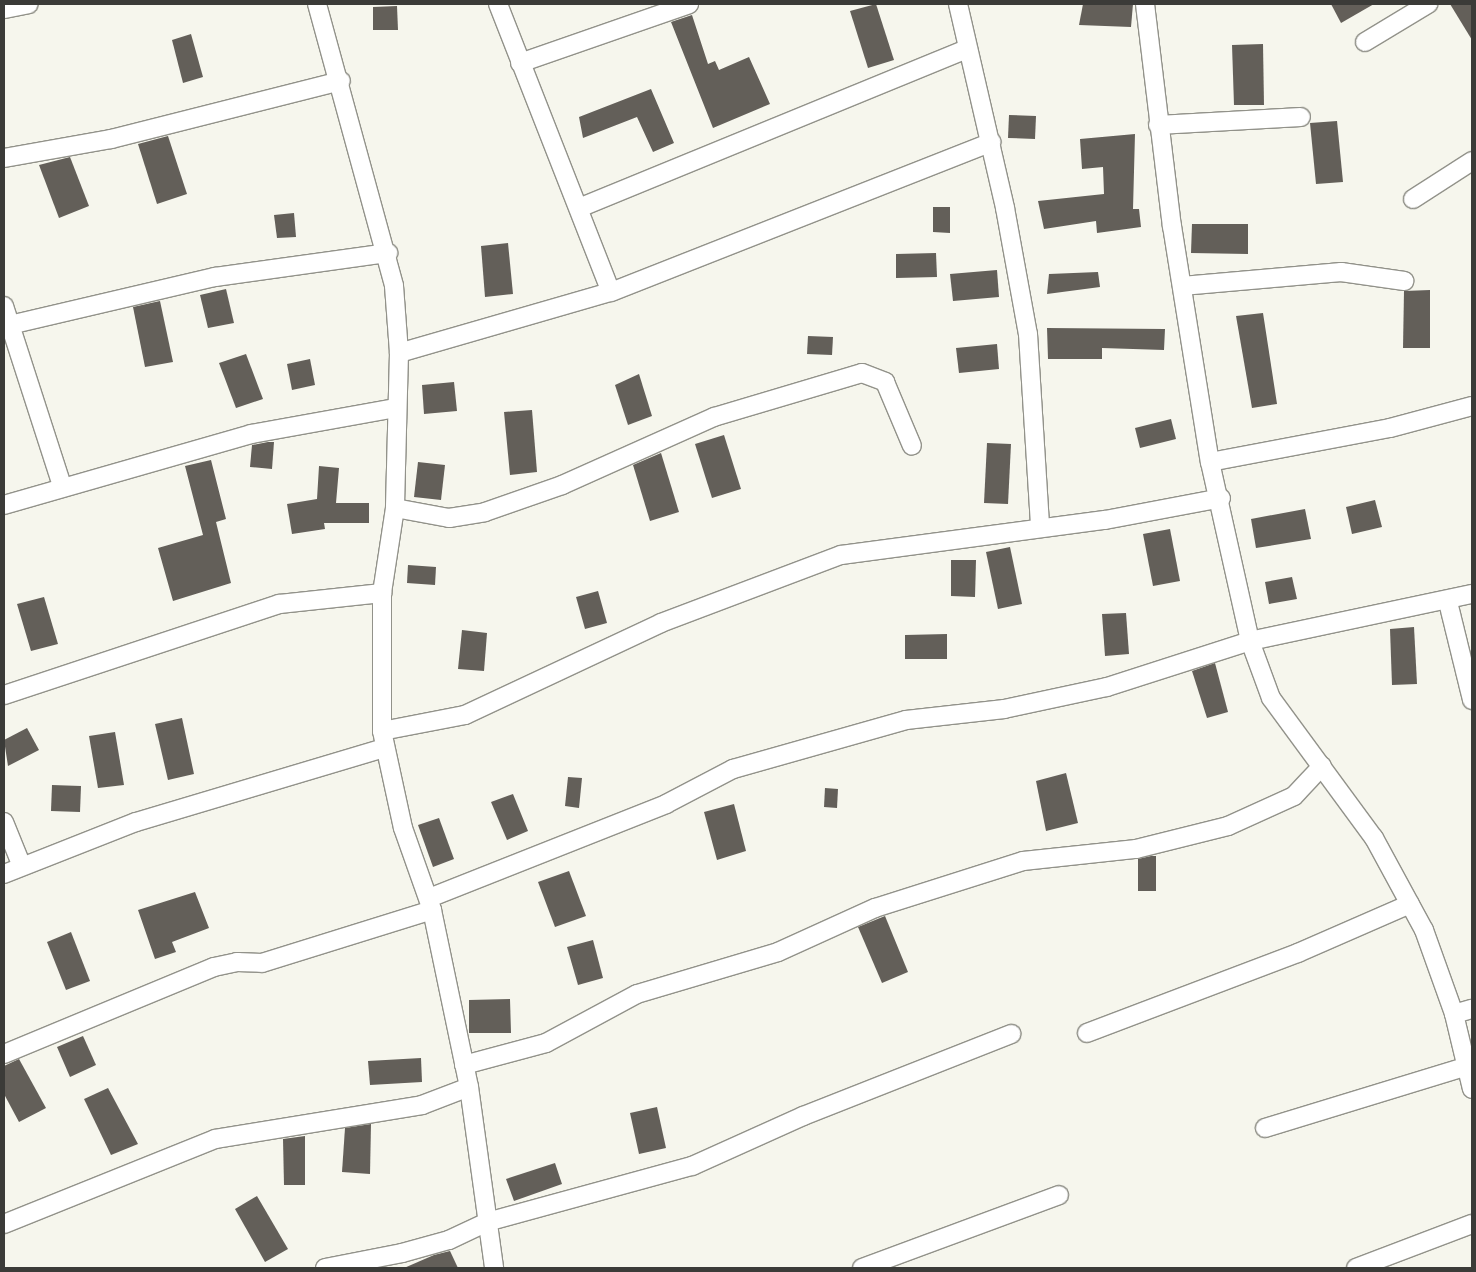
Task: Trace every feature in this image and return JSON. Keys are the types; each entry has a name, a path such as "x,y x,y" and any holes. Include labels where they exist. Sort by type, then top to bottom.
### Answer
{"street":[{"path":"4,9 29,4"},
{"path":"316,4 341,81 388,254 399,353 396,408 395,508 382,593 383,740 403,828 431,904 469,1086 494,1268"},
{"path":"498,4 611,292"},
{"path":"520,63 689,4"},
{"path":"958,4 991,142 1028,334 1040,526"},
{"path":"1145,4 1158,125 1210,462 1221,498 1250,640 1271,698 1374,838 1424,930 1454,1014 1465,1067 1472,1089"},
{"path":"1365,42 1428,4"},
{"path":"579,208 967,48"},
{"path":"4,158 111,139 341,81"},
{"path":"1158,125 1301,117"},
{"path":"399,353 611,292 991,142"},
{"path":"1413,199 1472,161"},
{"path":"10,325 215,277 388,254"},
{"path":"1182,286 1340,272 1404,281"},
{"path":"4,306 62,486"},
{"path":"395,508 449,518 485,512 562,485 714,417 862,373 885,382 912,446"},
{"path":"1210,462 1390,428 1472,406"},
{"path":"4,505 62,486 251,434 396,408"},
{"path":"4,874 21,864 136,822 383,740 465,715 661,623 841,555 1040,526 1105,520 1221,498"},
{"path":"4,695 279,604 382,593"},
{"path":"4,1054 214,967 237,962 262,963 431,904 666,804 733,769 906,720 1004,709 1107,687 1250,640 1448,602 1472,594"},
{"path":"1448,602 1472,700"},
{"path":"464,1065 546,1043 637,994 778,952 875,908 1022,861 1136,849 1228,826 1294,796 1322,766"},
{"path":"4,822 21,864"},
{"path":"1087,1033 1298,953 1410,904"},
{"path":"1454,1014 1472,1009"},
{"path":"325,1268 450,1240 487,1222 692,1166 803,1116 1011,1034"},
{"path":"1265,1128 1465,1067"},
{"path":"4,1224 215,1140 422,1106 469,1086"},
{"path":"862,1268 1060,1195"},
{"path":"1356,1268 1472,1224"}],"building":[{"path":"876,4 894,60 868,68 850,11"},
{"path":"1083,4 1133,4 1131,27 1079,25"},
{"path":"1331,4 1374,4 1341,23"},
{"path":"1450,4 1472,4 1472,40"},
{"path":"397,6 398,30 373,30 373,7"},
{"path":"692,15 708,64 715,61 719,70 749,57 770,104 713,128 671,22"},
{"path":"191,34 203,77 183,83 172,40"},
{"path":"1263,44 1264,105 1234,105 1232,45"},
{"path":"651,89 674,143 653,152 637,117 583,138 579,117"},
{"path":"1009,115 1036,116 1035,139 1008,138"},
{"path":"1337,121 1343,182 1316,184 1310,123"},
{"path":"1135,134 1133,209 1139,209 1141,227 1097,233 1096,221 1044,229 1038,201 1104,194 1103,167 1082,169 1080,139"},
{"path":"168,136 187,194 157,204 138,144"},
{"path":"70,157 89,206 59,218 39,165"},
{"path":"933,207 950,207 950,233 933,232"},
{"path":"294,213 296,237 277,238 274,215"},
{"path":"1192,224 1248,224 1248,254 1191,253"},
{"path":"508,243 513,294 485,297 481,246"},
{"path":"936,253 937,277 896,278 896,254"},
{"path":"997,270 999,297 953,301 950,274"},
{"path":"1098,272 1100,287 1047,294 1049,274"},
{"path":"226,289 234,323 208,328 200,295"},
{"path":"1430,290 1430,348 1403,348 1404,291"},
{"path":"160,301 173,362 145,367 133,307"},
{"path":"1263,313 1277,404 1252,408 1236,316"},
{"path":"1047,328 1165,329 1164,350 1102,348 1102,359 1048,359"},
{"path":"808,336 833,337 832,355 807,354"},
{"path":"997,344 999,369 959,373 956,348"},
{"path":"246,354 263,399 236,408 219,363"},
{"path":"310,359 315,385 292,390 287,364"},
{"path":"639,374 652,416 628,425 615,385"},
{"path":"454,382 457,411 424,414 422,385"},
{"path":"532,410 537,472 510,475 504,412"},
{"path":"1171,419 1176,439 1140,448 1135,428"},
{"path":"724,435 741,489 712,498 695,444"},
{"path":"274,442 272,469 250,467 252,445"},
{"path":"987,443 1011,444 1008,504 984,503"},
{"path":"661,453 679,512 650,521 633,465"},
{"path":"211,460 226,519 216,522 231,583 173,601 158,548 203,535 185,466"},
{"path":"418,462 445,465 441,500 414,497"},
{"path":"319,466 339,468 336,503 369,503 369,523 324,523 325,529 292,534 287,504 317,499"},
{"path":"1375,500 1382,527 1352,534 1346,507"},
{"path":"1305,509 1311,539 1256,548 1251,519"},
{"path":"1170,529 1180,581 1153,586 1143,534"},
{"path":"1010,547 1022,604 998,609 986,552"},
{"path":"951,560 976,560 975,597 951,596"},
{"path":"408,565 436,567 435,585 407,583"},
{"path":"1292,577 1297,599 1269,604 1265,582"},
{"path":"598,591 607,623 585,629 576,597"},
{"path":"44,597 58,644 31,651 17,604"},
{"path":"1126,613 1129,654 1105,656 1102,614"},
{"path":"1414,627 1417,684 1392,685 1390,629"},
{"path":"462,630 487,633 484,671 458,669"},
{"path":"947,634 947,659 905,659 905,635"},
{"path":"1215,663 1228,712 1207,718 1192,671"},
{"path":"182,718 194,774 168,780 155,724"},
{"path":"27,728 39,750 8,766 4,740"},
{"path":"115,732 124,785 98,788 89,736"},
{"path":"1066,773 1078,823 1046,831 1036,781"},
{"path":"568,777 582,778 579,808 565,806"},
{"path":"52,785 81,786 80,812 51,811"},
{"path":"825,788 838,789 837,808 824,807"},
{"path":"513,794 528,831 507,840 491,802"},
{"path":"734,804 746,851 717,860 704,812"},
{"path":"439,818 454,859 433,867 418,825"},
{"path":"1156,856 1156,891 1138,891 1138,859"},
{"path":"569,871 586,916 555,927 538,882"},
{"path":"195,892 209,928 172,942 176,952 155,959 138,910"},
{"path":"885,916 908,972 882,983 858,927"},
{"path":"71,932 90,981 66,990 47,942"},
{"path":"593,940 603,978 578,985 567,947"},
{"path":"510,999 511,1033 469,1033 469,1000"},
{"path":"83,1036 96,1065 70,1077 57,1047"},
{"path":"421,1058 422,1082 370,1085 368,1061"},
{"path":"19,1059 46,1108 19,1122 4,1094 4,1066"},
{"path":"108,1088 138,1144 111,1155 84,1099"},
{"path":"657,1107 666,1148 639,1154 630,1113"},
{"path":"371,1124 370,1174 342,1172 345,1128"},
{"path":"305,1136 305,1185 284,1185 283,1139"},
{"path":"555,1163 562,1184 514,1201 506,1179"},
{"path":"257,1196 288,1249 265,1262 235,1209"},
{"path":"450,1251 458,1268 404,1268 434,1255"}]}
